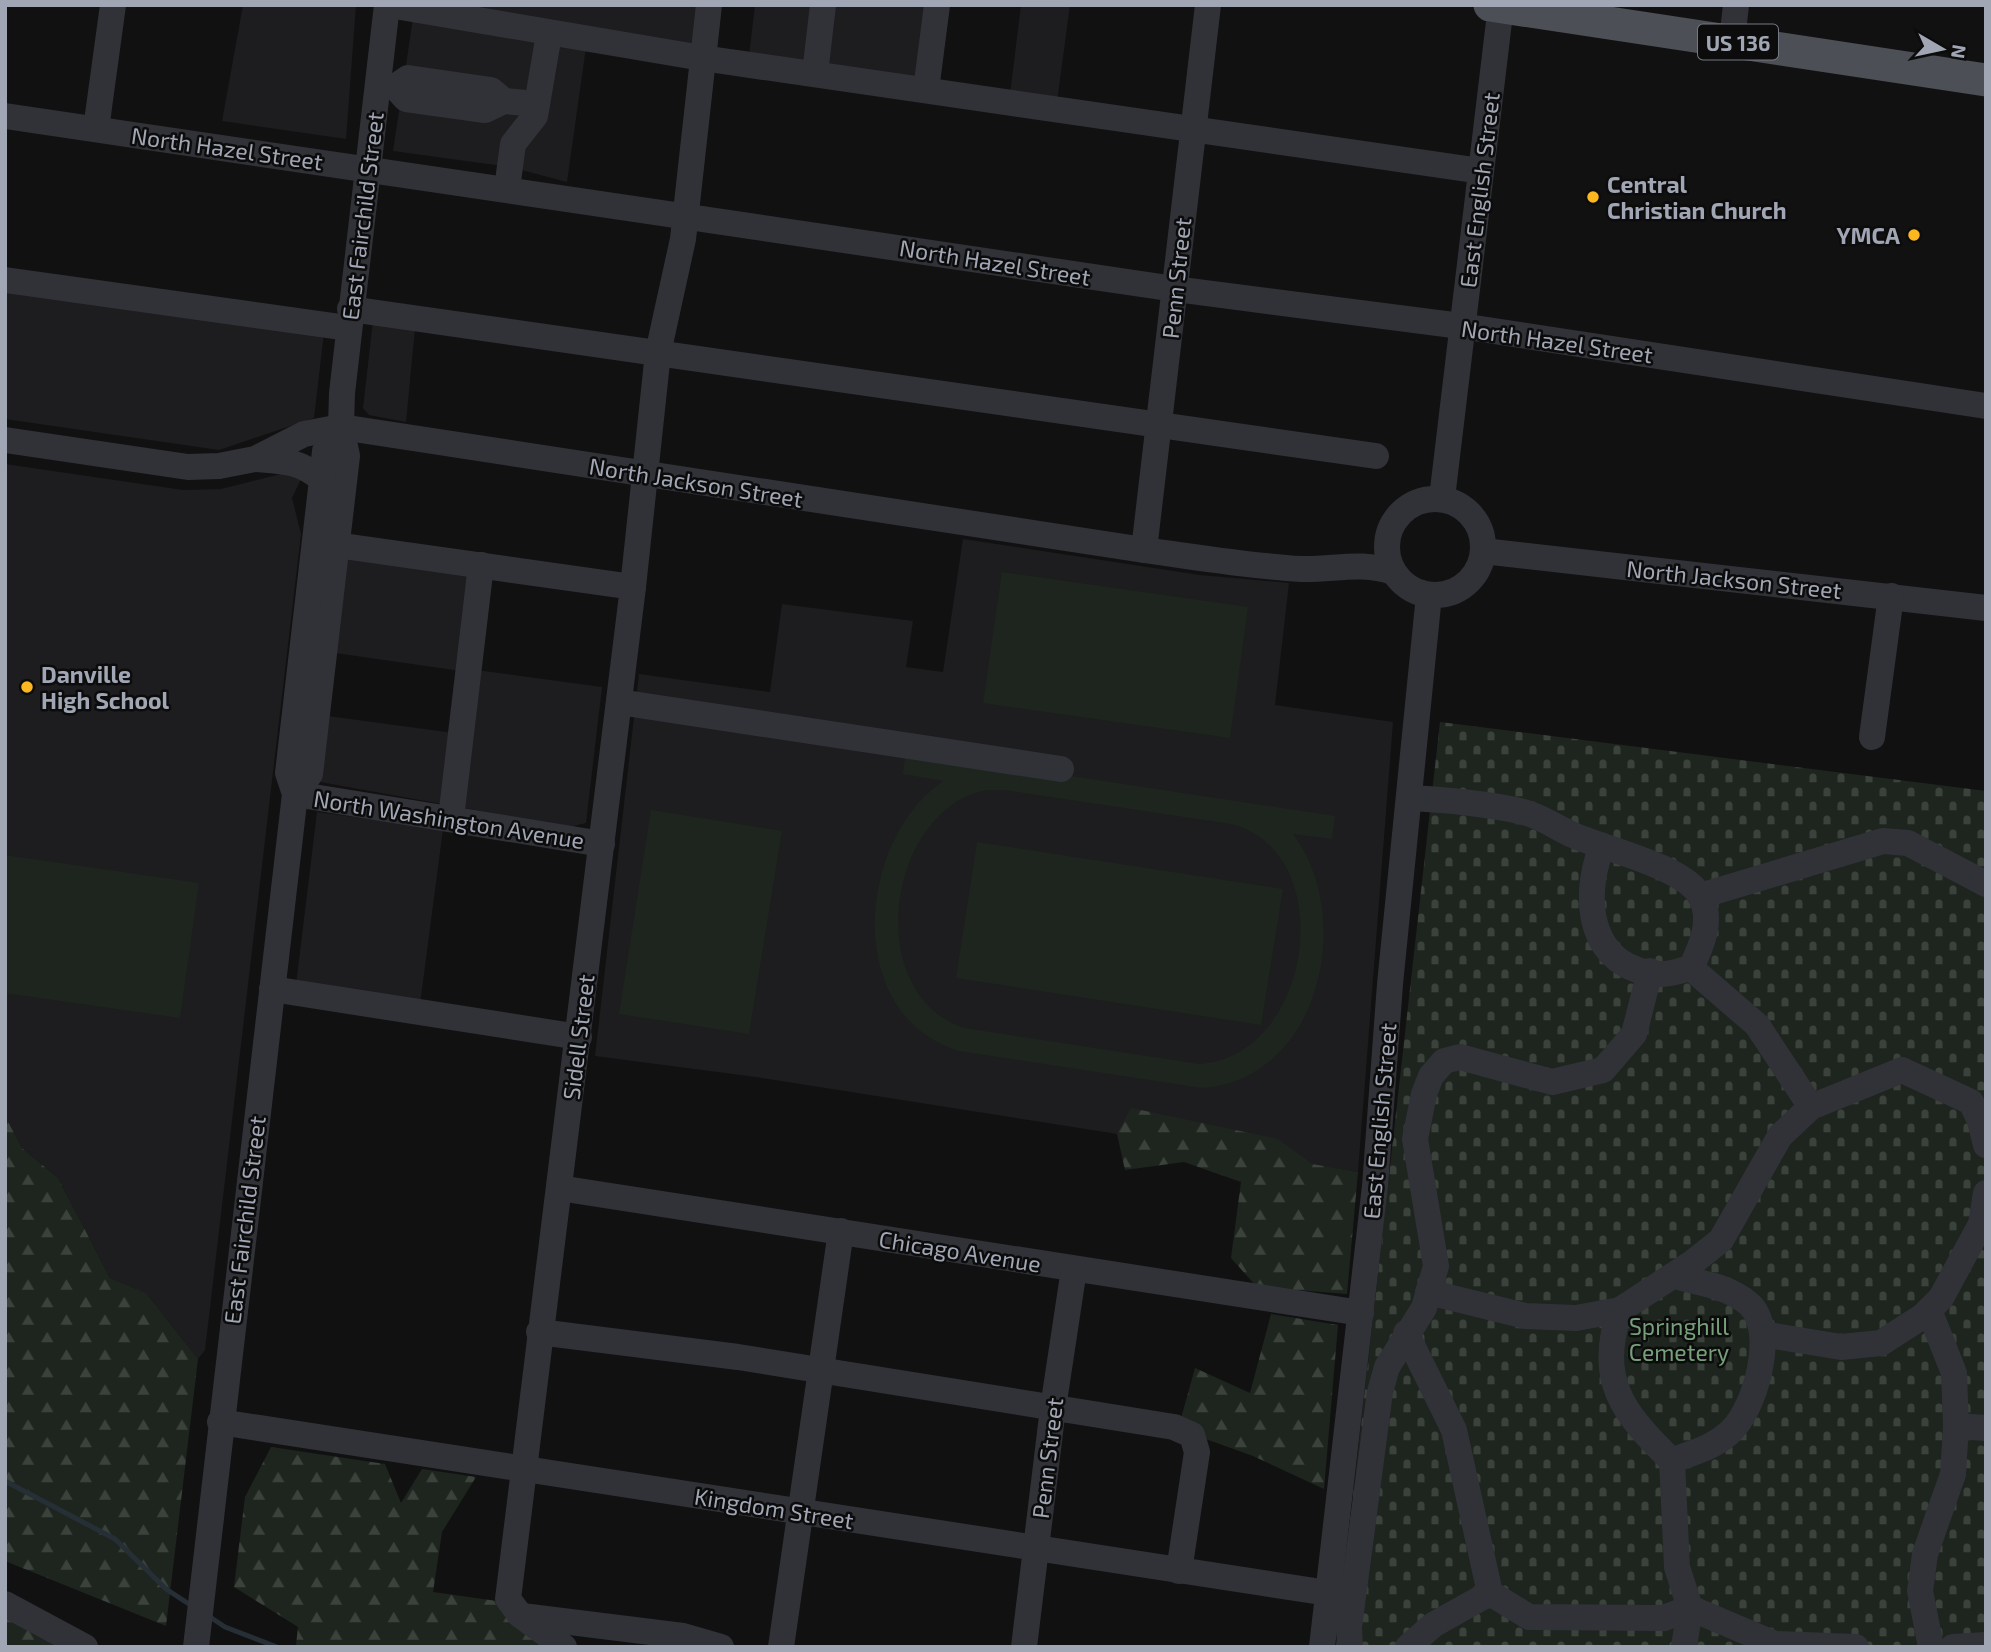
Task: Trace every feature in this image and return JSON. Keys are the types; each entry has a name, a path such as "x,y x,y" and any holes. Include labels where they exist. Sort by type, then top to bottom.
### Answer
{"main road":[{"name":"US 136","path":"1497,6 1986,80"}],"street":[{"path":"96,129 113,5"},
{"path":"388,5 702,58 1481,171"},
{"name":"East Fairchild Street","path":"296,794 310,774 347,456 341,427 349,318 367,168 386,87 388,5"},
{"name":"Sidell Street","path":"514,1607 523,1468 579,1037 658,354 685,215 709,5"},
{"path":"815,73 823,5"},
{"path":"926,90 937,5"},
{"name":"Penn Street","path":"1144,550 1208,5"},
{"path":"1732,41 1736,5"},
{"name":"East English Street","path":"1442,498 1481,171 1497,6"},
{"path":"507,189 513,144 535,116 550,34"},
{"path":"386,87 408,78 491,90 504,101 537,104"},
{"name":"North Hazel Street","path":"5,116 1175,289 1461,326 1986,406"},
{"path":"5,279 658,354 1376,456"},
{"name":"East Fairchild Street","path":"196,1647 220,1422 296,794 288,772 325,451 341,427"},
{"name":"North Jackson Street","path":"5,440 188,467 219,466 255,459 304,434 341,427 1144,550 1269,566 1305,569 1357,564 1392,572"},
{"path":"255,459 291,461 311,470 322,480"},
{"path":"1427,498 1442,498 1457,502 1472,514 1481,533 1483,551 1478,570 1468,584 1453,593 1429,596 1413,591 1392,572 1388,544 1391,530 1402,513 1427,498"},
{"path":"336,545 633,587"},
{"name":"North Jackson Street","path":"1483,551 1986,608"},
{"path":"451,818 481,565"},
{"name":"East English Street","path":"1322,1647 1361,1314 1429,596"},
{"path":"1872,737 1891,596"},
{"path":"619,702 1061,769"},
{"name":"North Washington Avenue","path":"296,794 602,844"},
{"path":"1409,799 1530,814 1602,846 1640,858 1687,884 1700,896 1706,912 1703,943 1691,968"},
{"path":"1700,896 1883,841 1908,843 1986,884"},
{"path":"1602,846 1594,867 1591,894 1595,926 1602,945 1616,959 1660,974 1691,968"},
{"path":"1691,968 1757,1025 1811,1107"},
{"path":"1350,1647 1349,1627 1377,1408 1387,1367 1424,1308 1436,1266 1415,1139 1424,1094 1431,1076 1444,1060 1460,1056 1552,1082 1603,1070 1634,1034 1650,971"},
{"path":"272,989 579,1037"},
{"path":"1428,1292 1525,1316 1576,1318 1620,1310 1674,1276 1721,1240 1780,1136 1811,1107 1902,1070 1971,1102 1986,1145"},
{"name":"Chicago Avenue","path":"559,1188 1361,1314"},
{"path":"1762,1334 1841,1347 1881,1343 1929,1310 1941,1298 1980,1224 1986,1193"},
{"path":"781,1647 841,1231"},
{"name":"Penn Street","path":"1024,1647 1052,1408 1073,1269"},
{"path":"1672,1461 1709,1448 1732,1431 1754,1391 1762,1363 1762,1334 1752,1307 1735,1294 1674,1276"},
{"path":"1620,1310 1610,1352 1619,1396 1633,1424 1672,1461 1677,1567 1690,1608 1684,1647"},
{"path":"1929,1310 1954,1373 1956,1426 1953,1474 1925,1555 1920,1591 1931,1647"},
{"path":"540,1332 738,1357 1174,1426 1192,1435 1197,1452 1179,1571"},
{"path":"1406,1333 1454,1430 1490,1593 1529,1617 1664,1619 1690,1608 1775,1644 1856,1647"},
{"name":"Kingdom Street","path":"220,1422 1328,1593"},
{"path":"1956,1426 1986,1428"},
{"path":"1408,1647 1433,1625 1490,1593"},
{"path":"5,1604 85,1647"},
{"path":"514,1607 564,1647"},
{"path":"514,1607 683,1636 721,1647"},
{"path":"1953,1647 1986,1645"}],"shaded area":[{"path":"243,5 356,5 346,139 222,121"},
{"path":"415,5 715,5 708,58 587,40 567,182 510,167 393,151"},
{"path":"755,5 937,5 926,90 748,64"},
{"path":"1021,5 1070,5 1056,109 1009,102"},
{"path":"5,280 325,324 314,418 219,450 5,419"},
{"path":"374,312 416,318 406,422 369,415 363,408"},
{"path":"5,464 183,490 221,489 285,473 301,479 292,498 301,534 205,1350 198,1359 146,1293 110,1278 58,1178 22,1148 5,1116"},
{"path":"963,539 1200,575 1289,583 1275,705 1393,722 1358,1172 756,1077 595,1056 639,674 770,692 782,604 913,621 906,667 943,672"},
{"path":"348,546 481,565 469,669 602,687 586,823 570,827 320,782 328,716 461,734 468,672 335,653"},
{"path":"317,812 443,829 419,1012 295,993"}],"green space":[{"path":"1002,572 1248,607 1230,738 983,703"},
{"name":"Springhill Cemetery","path":"1440,722 1986,791 1986,1647 1336,1647"},
{"path":"906,751 1335,816 1332,839 1293,834 1312,868 1322,908 1323,949 1315,989 1299,1026 1275,1057 1242,1078 1202,1088 959,1051 921,1032 895,1002 880,966 875,925 879,884 892,844 914,808 943,781 903,774","holes":["987,790 1005,790 1231,824 1266,842 1289,872 1299,911 1299,952 1288,993 1267,1028 1237,1053 1199,1064 964,1028 931,1009 910,979 900,943 899,903 909,865 927,830 953,804"]},
{"path":"651,810 782,831 749,1034 619,1014"},
{"path":"977,842 1283,889 1261,1025 956,978"},
{"path":"5,855 199,883 180,1018 5,993"},
{"path":"1131,1108 1278,1139 1312,1164 1358,1172 1347,1294 1257,1287 1231,1258 1241,1182 1184,1162 1125,1170 1117,1134"},
{"path":"5,1116 22,1148 58,1178 110,1278 146,1293 198,1359 166,1626 5,1561"},
{"path":"1271,1314 1338,1325 1324,1489 1253,1456 1178,1429 1195,1368 1250,1393"},
{"path":"271,1447 385,1464 401,1503 422,1469 476,1477 442,1532 433,1592 504,1602 561,1647 296,1645 298,1627 234,1587 245,1497"},
{"path":"5,1614 67,1647 5,1647"}],"waterway":[{"path":"5,1481 115,1539 166,1589 192,1606"},
{"path":"207,1615 225,1627 277,1647"}],"place":[{"name":"Central Christian Church","path":"1593,197"},
{"name":"YMCA","path":"1914,235"},
{"name":"Danville High School","path":"27,687"}]}
